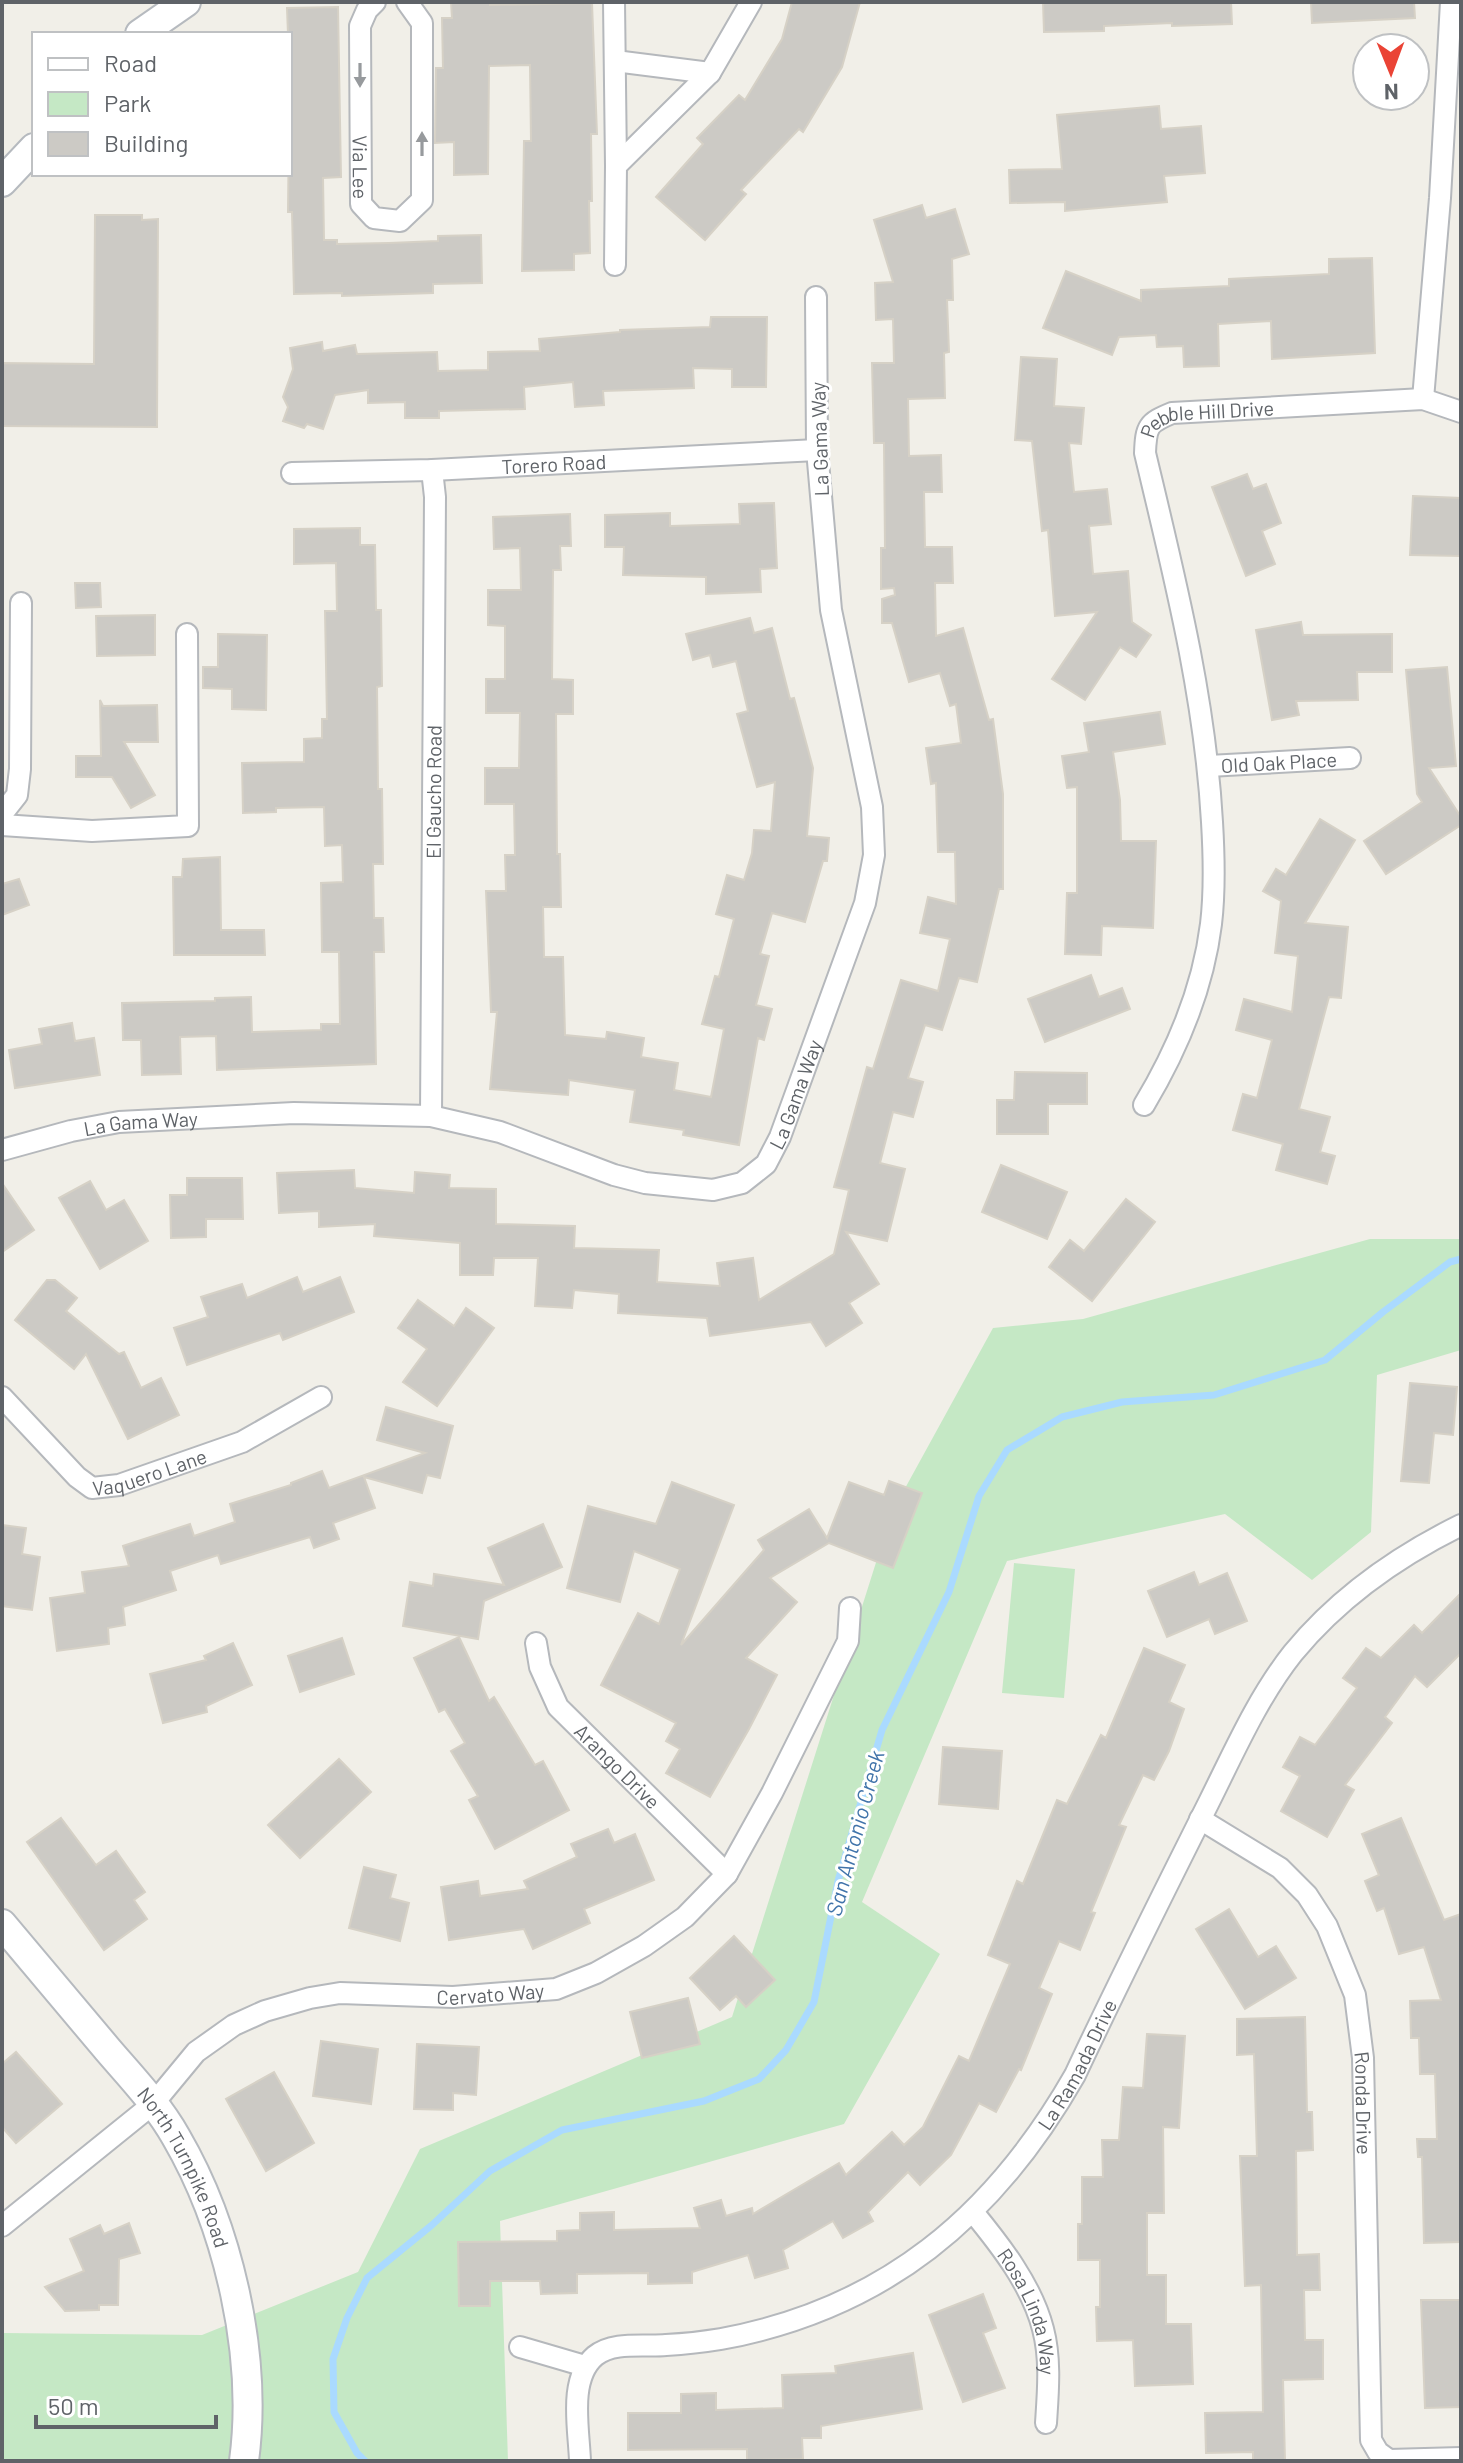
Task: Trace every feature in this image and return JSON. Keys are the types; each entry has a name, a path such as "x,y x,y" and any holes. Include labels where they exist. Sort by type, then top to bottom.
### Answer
{"main road":[{"path":"143,32 186,2"},
{"path":"2,182 32,150"},
{"name":"North Turnpike Road","path":"2,1924 153,2104 176,2136 197,2180 218,2230 244,2353 247,2401 244,2461"}],"street":[{"name":"Via Lee","path":"375,2 367,10 360,26 361,204 374,218 400,221 422,200 422,23 407,2"},
{"path":"614,2 615,265"},
{"path":"616,166 710,73 751,2"},
{"path":"1451,2 1440,198 1423,399 1461,412"},
{"path":"615,61 710,73"},
{"name":"La Gama Way","path":"2,1150 71,1131 119,1122 294,1113 431,1116 500,1132 614,1175 645,1183 713,1190 742,1183 766,1164 780,1137 865,903 874,855 872,807 831,610 817,450 816,297"},
{"name":"Pebble Hill Drive","path":"1144,1105 1169,1063 1197,988 1211,924 1214,855 1209,766 1190,643 1145,453 1146,432 1153,421 1172,413 1423,399"},
{"path":"1139,406 1153,421"},
{"name":"Torero Road","path":"292,473 432,470 817,450"},
{"name":"El Gaucho Road","path":"431,1116 435,497 432,470"},
{"path":"2,814 17,795 20,769 21,603"},
{"path":"2,825 92,831 188,826 187,634"},
{"name":"Old Oak Place","path":"1209,766 1350,758"},
{"name":"Vaquero Lane","path":"2,1397 77,1477 92,1488 119,1485 242,1442 321,1397"},
{"name":"La Ramada Drive","path":"585,2366 598,2354 614,2348 719,2339 798,2319 839,2303 899,2269 973,2212 1026,2152 1075,2075 1200,1819 1267,1694 1291,1656 1316,1627 1376,1574 1420,1545 1461,1525"},
{"name":"Cervato Way","path":"2,2226 153,2104 196,2052 234,2025 265,2011 340,1993 453,1997 556,1989 596,1973 644,1946 685,1917 727,1874 779,1780 848,1641 850,1608"},
{"name":"Arango Drive","path":"536,1643 540,1667 558,1707 727,1874"},
{"name":"Ronda Drive","path":"1200,1819 1280,1868 1307,1895 1327,1926 1355,1995 1363,2058 1371,2440 1378,2452 1389,2460 1461,2458"},
{"name":"Rosa Linda Way","path":"973,2212 1022,2280 1043,2329 1049,2382 1046,2423"},
{"path":"520,2347 585,2366 578,2388 580,2461"}],"green space":[{"path":"1370,1239 1461,1239 1461,1350 1377,1375 1371,1532 1312,1580 1225,1514 1007,1561 862,1902 940,1954 844,2124 500,2221 508,2461 2,2461 2,2333 202,2335 358,2272 420,2149 732,2017 892,1512 993,1328 1083,1319"},
{"path":"1014,1563 1075,1569 1064,1698 1002,1693"}],"building":[{"path":"451,2 490,2 490,5 592,3 597,134 591,134 590,253 574,254 574,270 522,271 524,141 531,141 530,65 489,66 488,174 454,175 454,142 435,143 436,68 443,68 442,18 452,18"},
{"path":"792,2 860,2 842,67 803,132 799,129 741,190 746,194 705,240 656,197 703,144 697,138 739,95 745,100 782,39"},
{"path":"1043,2 1231,2 1232,24 1172,26 1172,23 1104,26 1104,31 1044,32"},
{"path":"1311,2 1414,2 1415,18 1312,23"},
{"path":"338,7 341,177 323,178 324,240 337,240 337,244 389,243 438,241 438,236 481,235 482,283 433,284 433,293 294,294 292,212 288,212 288,176 292,176 292,32 288,32 287,8"},
{"path":"1159,106 1161,129 1201,126 1205,173 1164,176 1167,202 1065,211 1065,202 1010,203 1009,170 1062,169 1057,115"},
{"path":"922,205 926,218 955,209 969,254 952,259 953,300 947,300 949,352 944,353 945,398 908,399 909,456 941,455 942,492 924,492 925,547 952,547 953,583 935,583 936,636 963,628 989,720 993,719 1003,794 1003,889 999,889 977,982 959,978 942,1030 925,1025 908,1078 923,1082 913,1117 893,1112 880,1163 905,1169 887,1241 846,1232 879,1284 849,1303 862,1323 826,1346 811,1322 710,1336 707,1318 618,1313 619,1294 574,1290 572,1308 535,1306 538,1258 494,1258 493,1275 460,1275 460,1243 374,1236 375,1224 319,1227 319,1211 279,1213 277,1173 354,1170 355,1188 414,1193 415,1172 450,1175 449,1188 496,1189 496,1224 575,1226 574,1248 659,1250 657,1282 720,1286 717,1263 753,1258 759,1300 834,1254 849,1190 834,1187 867,1067 873,1069 901,980 938,991 950,939 920,933 928,897 956,904 955,852 938,852 936,783 931,784 926,748 961,743 956,704 950,706 940,673 909,682 892,623 882,623 882,599 895,595 894,588 881,589 881,548 885,548 884,443 874,443 872,363 894,363 893,319 876,320 875,283 893,282 874,220"},
{"path":"95,215 142,215 142,220 158,219 157,427 2,426 2,363 94,364"},
{"path":"1372,258 1375,353 1272,359 1271,321 1218,324 1219,366 1184,367 1183,346 1157,347 1156,335 1119,337 1112,355 1043,328 1066,271 1141,301 1141,290 1229,286 1229,279 1329,274 1329,259"},
{"path":"711,317 767,317 766,387 732,387 732,369 693,368 694,388 603,391 604,405 575,407 573,382 524,387 525,409 439,411 439,418 405,418 405,402 368,403 368,390 335,395 323,429 307,424 304,428 283,421 288,407 283,397 293,369 290,348 322,342 323,351 355,345 357,354 437,352 438,371 488,370 488,352 540,351 539,339 620,330 710,327"},
{"path":"1021,357 1057,359 1054,406 1084,408 1081,444 1069,443 1074,492 1107,489 1111,524 1089,526 1093,574 1128,571 1132,622 1151,635 1136,657 1120,647 1085,700 1052,679 1097,612 1055,616 1048,530 1042,531 1032,441 1015,440"},
{"path":"1247,474 1253,489 1266,484 1281,523 1262,531 1275,564 1246,576 1212,487"},
{"path":"1413,496 1461,498 1461,556 1410,555"},
{"path":"774,503 777,568 760,569 761,592 706,594 706,577 623,575 624,547 605,547 605,515 670,513 670,526 740,524 739,504"},
{"path":"570,514 571,546 560,546 561,570 553,570 552,679 573,680 573,714 556,714 557,854 560,854 561,907 543,907 544,957 563,957 565,1035 606,1039 607,1032 644,1038 641,1057 678,1063 674,1090 711,1097 724,1029 702,1024 715,976 719,977 734,919 716,914 727,875 744,880 752,853 754,830 771,831 775,782 757,787 737,714 748,711 736,661 713,667 710,655 693,660 686,634 750,618 754,633 772,628 790,699 794,698 813,768 807,836 829,838 827,861 823,861 805,922 772,913 760,954 769,956 756,1005 772,1009 764,1040 758,1038 739,1145 683,1135 684,1130 630,1122 635,1090 569,1080 568,1095 490,1089 497,1012 491,1012 486,891 506,891 505,855 515,855 514,804 485,804 485,768 519,768 520,713 486,713 486,679 505,679 505,626 488,625 488,590 521,590 520,548 494,549 493,517"},
{"path":"360,528 360,545 375,545 376,610 381,610 382,686 377,687 378,789 382,789 383,864 373,864 374,918 383,918 384,952 374,952 376,1064 217,1070 216,1036 180,1037 181,1074 142,1075 141,1040 123,1040 122,1003 251,997 252,1032 321,1030 321,1024 340,1024 339,952 322,952 321,883 343,882 342,845 325,846 324,807 276,808 276,812 243,813 242,763 304,762 304,739 322,738 322,719 327,719 325,611 337,611 336,563 294,564 294,529"},
{"path":"75,583 100,583 101,607 76,608"},
{"path":"155,615 155,655 97,656 96,616"},
{"path":"1301,622 1303,635 1392,634 1392,672 1357,672 1358,700 1296,701 1299,715 1272,720 1256,630"},
{"path":"218,634 267,635 266,710 232,709 232,689 203,688 203,667 218,667"},
{"path":"1447,667 1456,766 1429,768 1461,817 1461,825 1386,874 1364,841 1422,802 1417,794 1406,670"},
{"path":"100,700 103,706 157,705 158,742 124,742 155,795 131,808 112,777 76,777 76,756 101,756"},
{"path":"1160,712 1165,744 1113,752 1120,800 1121,841 1156,841 1153,928 1102,926 1101,955 1065,954 1067,893 1077,893 1077,787 1067,788 1062,756 1089,752 1084,723"},
{"path":"1320,819 1355,840 1305,923 1348,927 1341,998 1329,997 1299,1109 1330,1117 1320,1152 1335,1156 1327,1184 1276,1170 1283,1144 1233,1130 1243,1094 1257,1098 1272,1040 1236,1030 1244,999 1292,1012 1298,956 1275,953 1281,901 1263,891 1276,869 1286,875"},
{"path":"220,857 221,930 264,930 265,955 174,955 173,877 182,877 183,859"},
{"path":"19,879 29,905 2,915 2,884"},
{"path":"1091,975 1099,997 1122,988 1130,1009 1045,1042 1028,999"},
{"path":"72,1023 75,1041 94,1038 100,1075 15,1088 9,1050 42,1044 39,1029"},
{"path":"1015,1072 1087,1073 1087,1104 1048,1104 1048,1134 997,1134 997,1100 1014,1100"},
{"path":"1001,1165 1067,1192 1047,1239 982,1212"},
{"path":"187,1178 242,1178 243,1219 206,1219 206,1237 171,1238 170,1195 187,1195"},
{"path":"90,1181 106,1210 124,1200 148,1241 100,1269 59,1198"},
{"path":"2,1183 34,1230 2,1252"},
{"path":"1126,1199 1155,1222 1092,1301 1049,1267 1070,1240 1084,1251"},
{"path":"297,1277 303,1292 340,1277 354,1312 283,1340 280,1333 187,1365 174,1328 208,1317 201,1297 242,1284 247,1298"},
{"path":"47,1280 55,1280 77,1298 66,1311 119,1354 124,1352 141,1388 161,1378 179,1415 128,1439 86,1354 74,1369 15,1320"},
{"path":"418,1300 454,1326 466,1308 494,1328 437,1406 403,1382 427,1349 398,1328"},
{"path":"1410,1383 1457,1387 1453,1435 1434,1433 1429,1483 1401,1481"},
{"path":"386,1407 453,1426 440,1478 427,1475 422,1493 364,1477 375,1508 333,1523 339,1539 314,1548 310,1537 221,1564 218,1555 170,1571 176,1590 123,1607 125,1625 108,1628 109,1644 57,1651 50,1598 85,1593 82,1572 129,1566 123,1546 190,1524 194,1536 235,1522 230,1504 291,1485 322,1471 329,1488 425,1453 377,1440"},
{"path":"889,1481 922,1493 893,1568 829,1543 770,1578 797,1602 746,1658 777,1675 749,1729 710,1797 666,1773 680,1749 666,1741 676,1723 601,1685 638,1613 659,1624 680,1569 634,1551 620,1602 567,1588 588,1506 656,1524 672,1482 734,1505 681,1645 764,1550 758,1540 809,1509 827,1538 849,1482 884,1495"},
{"path":"543,1524 562,1567 484,1601 478,1639 403,1626 410,1582 433,1586 434,1574 504,1585 488,1548"},
{"path":"2,1525 26,1528 22,1554 40,1557 32,1610 2,1606"},
{"path":"1194,1572 1199,1585 1227,1573 1247,1621 1215,1634 1209,1619 1167,1637 1148,1591"},
{"path":"1461,1593 1461,1653 1427,1687 1415,1676 1385,1717 1392,1723 1345,1785 1354,1790 1327,1837 1281,1811 1300,1776 1283,1767 1300,1737 1315,1745 1357,1688 1343,1678 1366,1648 1381,1658 1414,1625 1422,1633"},
{"path":"459,1637 489,1701 494,1697 535,1765 543,1761 569,1810 495,1849 469,1800 478,1796 451,1751 465,1743 445,1709 439,1712 414,1658"},
{"path":"342,1638 354,1674 300,1692 288,1656"},
{"path":"233,1643 252,1685 206,1706 207,1712 163,1723 150,1674 206,1660 204,1656"},
{"path":"1144,1648 1185,1665 1169,1702 1184,1709 1169,1751 1154,1780 1143,1775 1119,1825 1126,1827 1091,1912 1095,1913 1080,1950 1059,1941 1039,1988 1052,1994 1021,2070 996,2112 979,2103 951,2155 920,2185 908,2172 868,2212 873,2221 843,2238 833,2221 783,2250 788,2268 755,2278 748,2255 692,2272 692,2283 648,2284 648,2273 577,2274 577,2293 541,2294 540,2281 490,2281 490,2306 459,2306 458,2242 557,2241 557,2231 580,2230 580,2213 614,2212 614,2230 700,2228 694,2208 721,2200 726,2216 752,2208 753,2214 839,2163 846,2175 892,2132 904,2145 923,2127 959,2056 969,2061 1010,1964 988,1955 1017,1881 1023,1884 1057,1800 1067,1804 1101,1735 1106,1738"},
{"path":"943,1747 1002,1751 998,1809 939,1804"},
{"path":"339,1759 371,1792 300,1858 268,1825"},
{"path":"61,1818 96,1865 116,1851 145,1892 134,1900 147,1919 104,1950 27,1842"},
{"path":"1401,1818 1444,1920 1461,1914 1461,2242 1424,2243 1422,2157 1418,2157 1417,2139 1437,2139 1435,2074 1420,2074 1419,2038 1411,2038 1410,2001 1441,2000 1424,1947 1399,1954 1384,1908 1377,1911 1365,1881 1379,1875 1362,1834"},
{"path":"608,1829 614,1843 635,1834 654,1880 584,1909 590,1923 533,1949 524,1929 449,1940 441,1887 478,1881 480,1896 528,1889 524,1881 577,1857 571,1844"},
{"path":"364,1867 396,1875 390,1898 409,1903 400,1941 349,1928"},
{"path":"1229,1909 1258,1957 1276,1946 1296,1978 1245,2009 1196,1929"},
{"path":"734,1936 775,1980 746,2007 736,1996 720,2010 690,1978"},
{"path":"688,1998 700,2044 642,2058 630,2012"},
{"path":"1305,2017 1307,2112 1312,2112 1313,2150 1296,2151 1297,2255 1319,2254 1320,2290 1304,2290 1305,2340 1323,2340 1323,2379 1283,2380 1285,2461 1253,2461 1253,2452 1206,2453 1205,2413 1263,2412 1261,2285 1245,2286 1240,2156 1257,2156 1254,2054 1237,2055 1237,2019"},
{"path":"1147,2034 1185,2036 1179,2128 1163,2127 1164,2213 1147,2213 1147,2275 1166,2275 1166,2324 1191,2324 1193,2384 1135,2386 1133,2340 1097,2341 1100,2260 1078,2260 1082,2177 1103,2177 1102,2140 1119,2140 1123,2087 1143,2088"},
{"path":"321,2041 378,2049 371,2104 313,2096"},
{"path":"417,2044 479,2047 476,2095 453,2093 453,2110 414,2109"},
{"path":"16,2052 62,2104 16,2143 2,2127 2,2064"},
{"path":"274,2072 314,2143 266,2171 226,2099"},
{"path":"129,2223 140,2253 119,2259 118,2305 99,2305 99,2310 65,2311 45,2287 84,2271 70,2239 100,2225 104,2234"},
{"path":"983,2294 996,2328 983,2333 1005,2388 963,2402 929,2315"},
{"path":"1421,2300 1461,2300 1461,2407 1425,2408"},
{"path":"913,2353 922,2409 821,2426 821,2438 802,2438 803,2459 747,2460 747,2449 628,2450 628,2413 681,2413 681,2394 716,2393 716,2410 783,2408 782,2375 836,2373 835,2366"}],"waterway":[{"name":"San Antonio Creek","path":"365,2461 357,2453 334,2412 333,2359 347,2318 367,2278 432,2225 490,2171 562,2130 704,2101 759,2079 786,2050 814,2002 838,1881 882,1730 949,1592 979,1496 1007,1450 1062,1417 1122,1402 1214,1395 1325,1360 1450,1262 1461,1259"}]}
